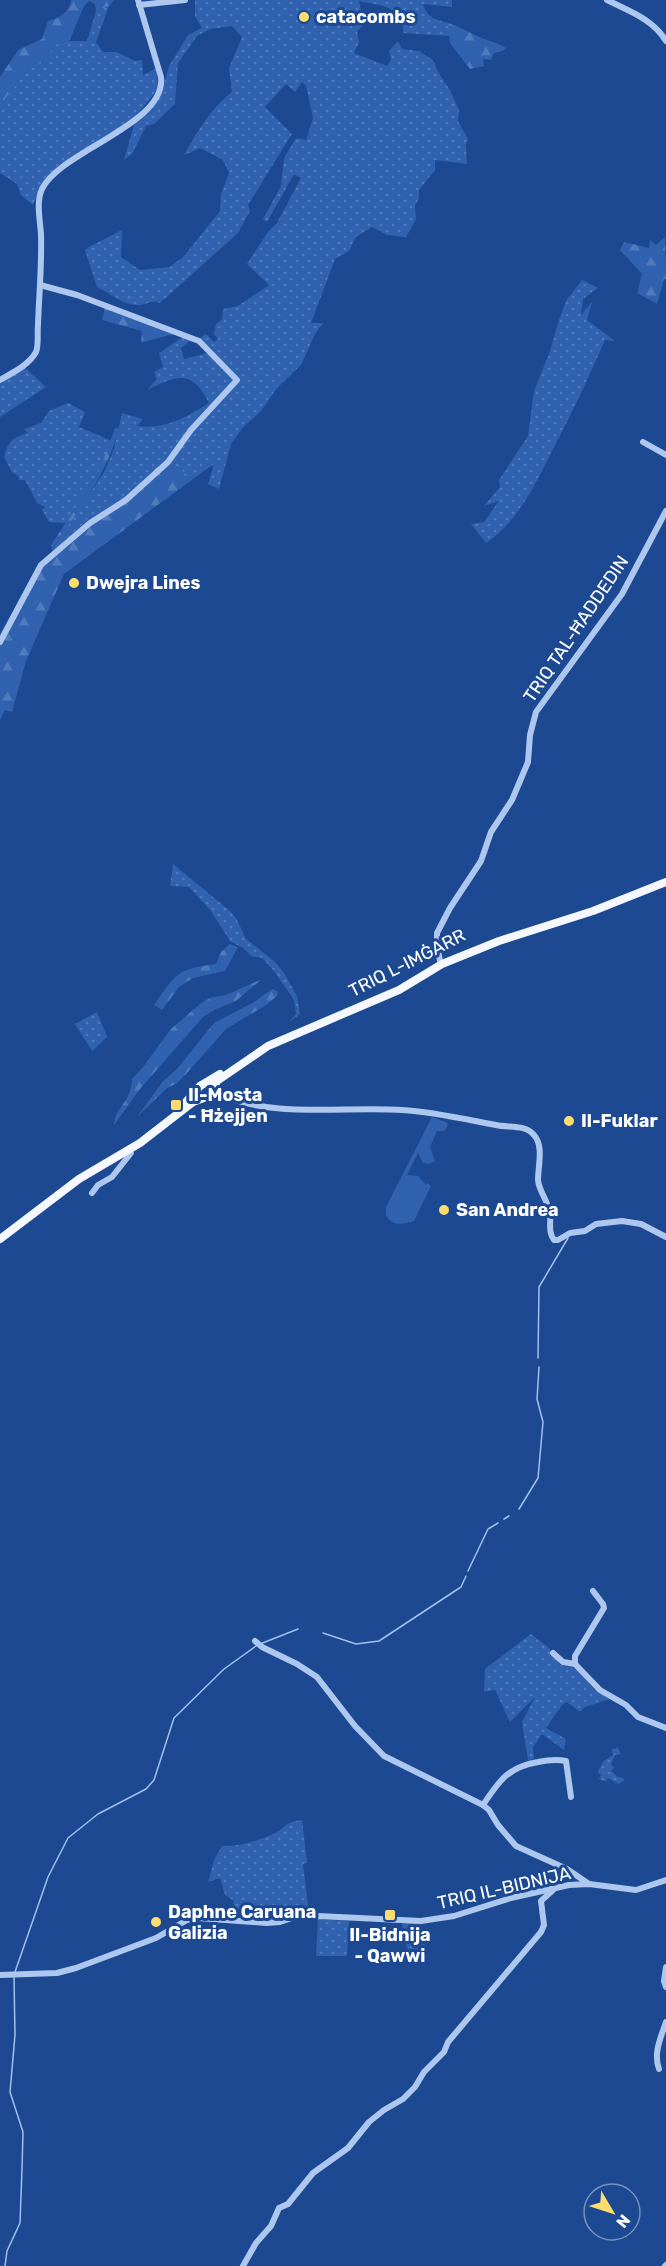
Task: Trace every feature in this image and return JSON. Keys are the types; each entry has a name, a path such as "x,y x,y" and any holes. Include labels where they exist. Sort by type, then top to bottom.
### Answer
{"main road":[{"name":"TRIQ L-IMĠARR","path":"0,1237 60,1188 137,1140 190,1099 202,1086 267,1043 356,1006 465,949 568,917 666,880"},
{"name":"TRIQ L-IMĠARR","path":"0,1237 79,1179 129,1150 193,1102 211,1094 222,1078 268,1046 399,990 442,964 499,941 593,911 666,880"},
{"path":"202,1086 211,1094 199,1095 202,1086"}],"street":[{"path":"0,380 26,363 36,351 41,258 39,200 43,188 54,174 140,116 160,93 162,86 160,77 139,2 185,0"},
{"path":"607,0 638,15 659,29 666,41"},
{"path":"0,642 41,565 90,523 126,500 168,462 191,430 237,380 199,341 77,295 40,285"},
{"path":"644,442 666,455"},
{"name":"TRIQ TAL-ĦADDEDIN","path":"440,961 437,933 450,908 481,861 491,832 512,800 528,762 531,729 536,712 622,594 666,511"},
{"path":"211,1094 236,1100"},
{"path":"211,1094 293,1111 400,1110 448,1114 499,1126 528,1129 539,1143 538,1182 550,1211 550,1234 556,1241 570,1233 585,1231 596,1224 622,1221 640,1224 666,1237"},
{"path":"92,1193 98,1185 112,1177 131,1153 129,1150"},
{"path":"575,1664 575,1656 604,1608 593,1591"},
{"path":"255,1641 317,1677 355,1726 384,1755 483,1805 516,1846 567,1869 589,1884"},
{"path":"553,1653 563,1662 575,1664 600,1689 626,1705 638,1717 666,1728"},
{"path":"483,1805 498,1782 511,1771 525,1764 554,1759 566,1761 571,1797"},
{"name":"TRIQ IL-BIDNIJA","path":"0,1975 57,1973 76,1968 156,1938 187,1920 198,1918 267,1923 295,1917 318,1916 437,1920 511,1898 556,1888 589,1884 636,1890 665,1882"},
{"path":"243,2266 256,2243 271,2226 279,2208 288,2204 313,2173 348,2148 369,2122 403,2099 415,2087 424,2072 444,2052 448,2042 541,1932 544,1925 541,1901 556,1888"},
{"path":"666,1967 664,1982 666,1987"},
{"path":"659,2069 656,2061 657,2046 666,2022"}],"green space":[{"path":"71,0 114,0 109,6 96,11 95,4 89,1 84,6 69,41 61,39 40,64 33,64 0,105 0,77 18,50 42,39 48,21 63,14"},
{"path":"195,0 452,0 452,7 423,4 430,15 448,23 450,36 403,33 401,14 384,6 359,1 361,10 356,13 368,21 357,31 359,42 354,53 387,66 391,60 389,51 398,41 402,49 419,51 433,60 459,110 458,121 468,139 467,164 435,160 435,170 419,190 419,198 415,206 416,219 406,237 387,235 372,227 356,237 349,251 335,259 311,323 323,323 315,334 301,365 277,388 261,411 243,427 231,444 219,489 208,484 214,464 193,479 169,458 122,499 119,495 89,518 55,551 52,550 104,472 114,449 122,413 143,419 137,426 157,426 183,417 209,403 196,385 183,378 167,381 147,390 157,379 154,372 163,367 159,353 183,337 191,340 181,348 184,359 212,352 199,339 206,334 214,342 218,339 214,334 216,324 222,320 223,309 238,306 269,285 247,264 268,232 277,223 301,178 294,174 267,222 263,219 281,186 284,158 296,138 306,140 313,118 306,86 302,82 295,92 286,84 265,107 292,134 248,205 250,211 238,233 160,303 132,304 97,287 85,250 89,247 122,230 121,257 140,270 170,267 184,256 220,211 221,194 229,173 223,160 200,148 184,155 211,113 232,92 229,68 242,37 232,26 210,29 197,36 178,63 175,104 154,124 146,126 132,154 124,160 134,125 162,92 169,66 188,35 202,28 195,16"},
{"path":"109,6 96,42 103,52 117,52 135,61 142,60 143,75 157,68 158,89 136,116 44,182 33,205 21,195 17,184 0,173 0,105 33,64 40,64 61,39 87,41 96,11"},
{"path":"448,23 506,48 494,53 491,60 483,59 484,66 470,69 450,43"},
{"path":"665,237 666,279 664,279 657,304 637,293 642,274 620,250 624,242 649,248 650,240 656,245"},
{"path":"582,280 598,288 583,299 581,315 592,302 587,320 615,341 605,340 567,422 525,501 508,524 486,543 471,524 484,522 499,501 484,506 500,487 499,480 528,436 534,391 566,301"},
{"path":"105,307 173,334 141,343 142,331 102,320"},
{"path":"24,367 46,387 0,417 0,381"},
{"path":"68,403 85,412 79,427 112,441 99,472 66,523 49,522 42,510 45,507 37,503 25,480 18,480 19,477 12,472 4,457 12,441 28,433 24,429 41,423 49,411"},
{"path":"115,428 119,429 114,446 99,477 52,550 51,545 99,472"},
{"path":"169,458 193,479 64,574 26,661 12,712 5,710 0,720 0,638 35,575 35,570 89,518 118,495 122,498 154,469 154,463 160,465"},
{"path":"173,864 230,911 246,939 274,961 297,996 300,1014 289,1022 296,1014 294,1000 274,971 262,958 251,956 243,948 230,941 211,911 189,887 170,886"},
{"path":"230,944 238,947 225,971 193,978 179,987 162,1010 154,1005 178,975 193,968 216,964 221,952"},
{"path":"262,979 236,1001 203,1017 140,1089 114,1125 117,1114 129,1094 132,1079 171,1029 210,998 226,995"},
{"path":"272,989 277,991 278,995 266,1005 226,1029 176,1084 167,1088 138,1116 163,1081 177,1069 214,1023 254,1002"},
{"path":"97,1012 107,1037 92,1051 75,1024"},
{"path":"432,1117 448,1123 445,1131 437,1131 430,1147 435,1161 429,1164 423,1163 418,1153 407,1175 418,1176 426,1185 428,1183 431,1186 414,1221 395,1223 386,1215 386,1207"},
{"path":"531,1634 549,1648 560,1665 577,1668 593,1688 610,1699 585,1707 580,1712 567,1702 562,1705 546,1728 566,1739 564,1750 542,1734 533,1747 534,1759 528,1760 522,1722 535,1697 510,1722 495,1690 484,1692 485,1669"},
{"path":"617,1746 621,1754 615,1755 611,1764 614,1768 611,1771 623,1778 624,1781 618,1784 608,1778 606,1782 599,1779 601,1775 598,1773 604,1761 613,1755 612,1748 616,1749"},
{"path":"302,1820 307,1863 303,1864 309,1913 266,1921 252,1919 225,1895 220,1878 208,1882 214,1860 222,1846 235,1846 254,1841 277,1832 292,1822"},
{"path":"318,1919 349,1921 347,1956 316,1956"},
{"path":"402,1922 420,1923 426,1951 414,1959 403,1940"}],"waterway":[{"path":"538,1358 539,1287 568,1238"},
{"path":"519,1509 538,1478 543,1422 537,1399 539,1367"},
{"path":"504,1519 509,1516"},
{"path":"468,1571 488,1529 498,1523"},
{"path":"323,1633 356,1644 379,1641 461,1587 466,1576"},
{"path":"260,1644 298,1629"},
{"path":"15,1972 48,1877 68,1838 98,1814 146,1789 154,1780 174,1718 224,1669 256,1646"},
{"path":"5,2266 7,2251 20,2223 22,2169 23,2132 10,2092 15,2035 14,1976"}],"place":[{"name":"catacombs","path":"304,17"},
{"name":"Dwejra Lines","path":"74,583"},
{"name":"Il-Mosta - Ħżejjen","path":"176,1105"},
{"name":"Il-Fuklar","path":"569,1121"},
{"name":"San Andrea","path":"444,1210"},
{"name":"Il-Bidnija - Qawwi","path":"390,1915"},
{"name":"Daphne Caruana Galizia","path":"156,1922"}]}
